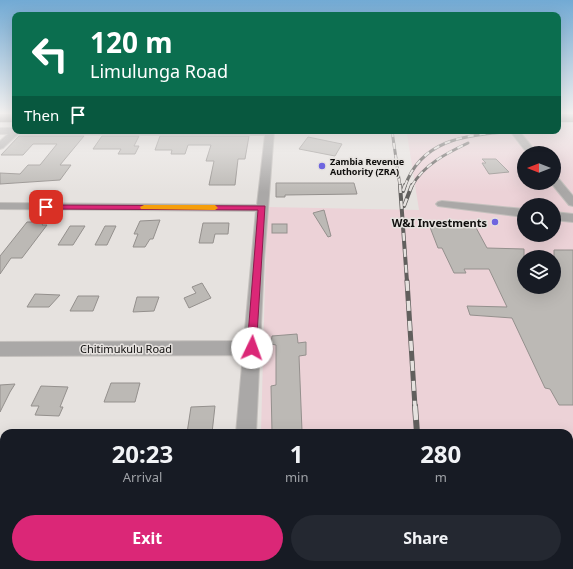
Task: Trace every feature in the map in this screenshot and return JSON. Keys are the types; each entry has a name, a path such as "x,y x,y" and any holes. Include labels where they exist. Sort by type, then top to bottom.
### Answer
{"street":[{"path":"246,429 262,208 269,140"},
{"path":"561,188 573,203"},
{"path":"442,204 517,211"},
{"path":"0,206 262,208"},
{"path":"561,217 573,218"},
{"name":"Chitimukulu Road","path":"0,349 252,348"}],"shaded area":[{"path":"408,140 573,140 573,429 261,429 267,207 419,210"}],"building":[{"path":"16,140 81,140 60,165 71,165 60,180 0,184 0,173 20,174 28,165 40,165 57,144 33,144 23,155 1,155"},
{"path":"100,140 137,140 134,146 139,146 135,154 118,154 121,149 93,149"},
{"path":"159,140 248,140 245,159 238,159 235,185 209,185 214,161 206,161 211,145 188,145 185,154 171,154 172,150 155,150"},
{"path":"306,140 320,140 342,144 335,156 299,149"},
{"path":"482,159 496,159 509,172 489,174 482,163 486,163"},
{"path":"276,183 354,183 357,194 285,195 285,197 276,197"},
{"path":"324,210 331,236 328,237 313,213"},
{"path":"160,220 153,239 150,239 145,247 133,247 138,234 134,234 140,221"},
{"path":"27,222 44,222 42,225 47,225 22,258 11,258 0,274 0,256"},
{"path":"428,222 474,224 487,248 524,249 517,250 517,294 561,294 561,250 573,250 573,405 559,405 550,389 545,388 512,318 470,315 467,306 507,307 489,269 464,269 466,273 454,273 442,248 438,248"},
{"path":"203,223 229,223 228,234 215,234 213,243 199,243"},
{"path":"272,224 287,224 287,233 272,233"},
{"path":"70,226 85,226 73,245 58,245"},
{"path":"105,226 116,226 107,245 95,245"},
{"path":"202,283 211,298 189,308 184,298 196,293 192,287"},
{"path":"35,294 60,295 49,307 27,307"},
{"path":"78,296 99,296 93,311 70,311"},
{"path":"137,297 159,297 154,311 133,312"},
{"path":"297,334 298,343 306,342 306,355 299,356 302,429 272,429 271,386 276,385 276,345 271,344 272,336"},
{"path":"111,383 140,383 135,402 104,402"},
{"path":"15,384 10,392 0,412 0,385"},
{"path":"41,386 68,387 60,407 63,407 59,416 35,415 39,406 31,406"},
{"path":"215,406 212,429 188,429 191,407"}],"railway":[{"path":"393,140 400,186"},
{"path":"405,186 412,171 421,159 445,143 457,140"},
{"path":"412,186 422,172 436,160 468,143"},
{"path":"400,185 407,282"},
{"path":"403,191 405,185"},
{"path":"404,206 412,185"},
{"path":"407,281 415,407"},
{"path":"415,406 417,429"}],"slow traffic":[{"path":"144,207 215,208"}],"place":[{"name":"Zambia Revenue Authority (ZRA)","path":"322,166"},
{"name":"W&I Investments","path":"495,222"}],"route":[{"path":"46,207 262,208 257,260 252,348"}]}
